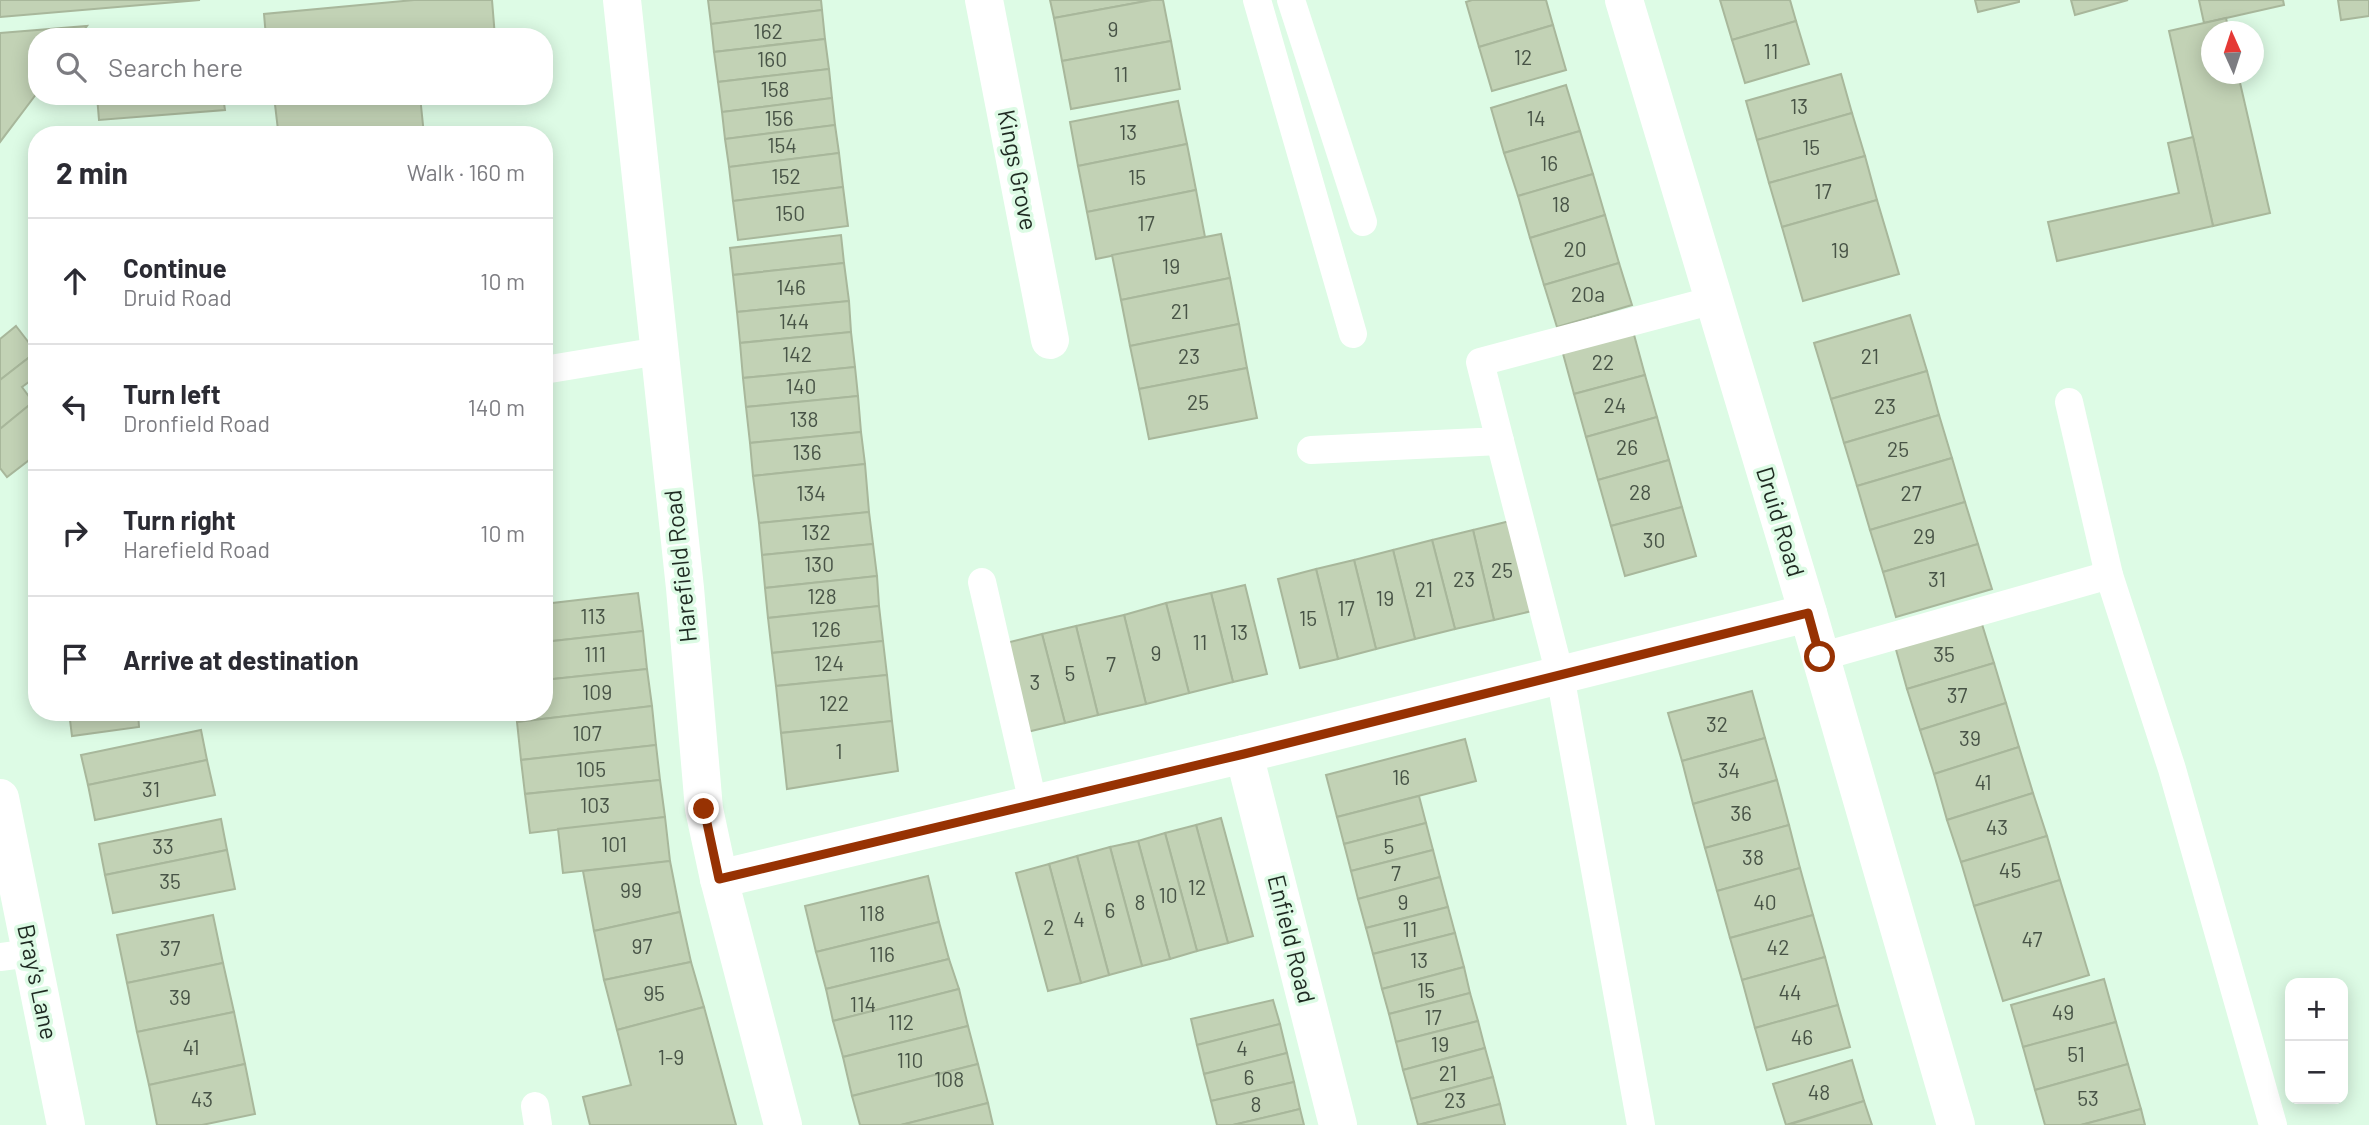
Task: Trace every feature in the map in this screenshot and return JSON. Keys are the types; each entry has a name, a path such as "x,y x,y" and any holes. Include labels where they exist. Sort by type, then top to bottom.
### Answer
{"street":[{"name":"Harefield Road","path":"622,0 685,588 704,809 719,879 783,1125"},
{"name":"Kings Grove","path":"984,0 1051,340"},
{"name":"Druid Road","path":"1624,0 1808,613 1956,1125"},
{"path":"719,879 1244,754 1808,613"},
{"name":"Enfield Road","path":"1244,754 1338,1125"},
{"name":"Bray's Lane","path":"0,798 16,955 66,1125"}],"lane":[{"path":"1257,0 1353,334"},
{"path":"1292,0 1363,222"},
{"path":"1642,1125 1560,675 1480,362 1714,300"},
{"path":"553,369 659,351"},
{"path":"2069,401 2109,575 2172,769 2273,1125"},
{"path":"1311,450 1500,441"},
{"path":"1820,657 2109,575"},
{"path":"982,582 1033,803"}],"building":[{"path":"0,0 200,0 0,17"},
{"path":"414,0 492,0 494,28 265,28 264,14"},
{"path":"708,0 821,0 822,10 711,24"},
{"path":"1050,0 1152,0 1054,18"},
{"path":"1163,0 1171,41 1062,61 1054,18"},
{"path":"1546,0 1553,25 1479,47 1466,2"},
{"path":"1720,0 1790,0 1796,21 1732,40"},
{"path":"1975,0 2019,0 2019,2 1978,12"},
{"path":"2071,0 2128,0 2075,15"},
{"path":"2199,0 2283,0 2284,5 2204,21"},
{"path":"2338,0 2369,0 2369,16 2341,20"},
{"path":"822,10 825,39 714,52 711,24"},
{"path":"1796,21 1809,64 1745,83 1732,40"},
{"path":"2201,24 2201,84 2240,84 2270,213 2213,226 2169,31"},
{"path":"1553,25 1566,70 1492,91 1479,47"},
{"path":"28,31 28,105 0,142 0,33"},
{"path":"825,39 829,69 718,82 714,52"},
{"path":"1171,41 1180,89 1071,109 1062,61"},
{"path":"829,69 832,98 722,112 718,82"},
{"path":"1841,74 1852,113 1757,140 1746,101"},
{"path":"1566,85 1580,131 1504,153 1491,108"},
{"path":"832,98 835,125 725,139 722,112"},
{"path":"1178,101 1187,144 1078,166 1070,122"},
{"path":"98,105 224,105 225,110 99,120"},
{"path":"275,105 421,105 423,126 278,126"},
{"path":"1852,113 1865,156 1769,183 1757,140"},
{"path":"835,125 839,153 729,167 725,139"},
{"path":"1580,131 1593,174 1518,196 1504,153"},
{"path":"2193,137 2213,226 2057,261 2048,222 2179,193 2168,143"},
{"path":"1187,144 1196,190 1087,212 1078,166"},
{"path":"839,153 843,187 733,201 729,167"},
{"path":"1865,156 1877,200 1782,227 1769,183"},
{"path":"1593,174 1605,215 1530,238 1518,196"},
{"path":"843,187 848,226 738,240 733,201"},
{"path":"1196,190 1205,237 1096,259 1087,212"},
{"path":"1877,200 1899,274 1803,301 1782,227"},
{"path":"1605,215 1619,263 1544,285 1530,238"},
{"path":"1221,234 1230,278 1121,300 1112,255"},
{"path":"841,235 844,263 733,275 730,248"},
{"path":"844,263 849,301 737,312 733,275"},
{"path":"1619,263 1632,305 1557,327 1544,285"},
{"path":"1230,278 1239,324 1130,346 1121,300"},
{"path":"849,301 851,332 740,343 737,312"},
{"path":"1910,315 1927,371 1831,399 1814,343"},
{"path":"1239,324 1247,368 1139,389 1130,346"},
{"path":"16,326 28,342 28,358 0,380 0,339"},
{"path":"1633,331 1645,375 1574,394 1562,350"},
{"path":"851,332 855,367 743,378 740,343"},
{"path":"28,358 28,383 22,387 28,395 28,406 0,429 0,380"},
{"path":"855,367 858,396 746,407 743,378"},
{"path":"1247,368 1257,418 1149,439 1139,389"},
{"path":"1927,371 1939,415 1844,443 1831,399"},
{"path":"1645,375 1657,417 1586,437 1574,394"},
{"path":"858,396 861,432 750,443 746,407"},
{"path":"28,406 28,461 7,477 0,468 0,429"},
{"path":"1939,415 1952,458 1857,486 1844,443"},
{"path":"1657,417 1669,460 1598,480 1586,437"},
{"path":"861,432 865,464 753,476 750,443"},
{"path":"1952,458 1965,502 1870,530 1857,486"},
{"path":"1669,460 1682,507 1611,526 1598,480"},
{"path":"865,464 869,512 759,523 753,476"},
{"path":"1965,502 1978,544 1883,572 1870,530"},
{"path":"1682,507 1696,556 1625,576 1611,526"},
{"path":"869,512 873,544 762,555 759,523"},
{"path":"1510,521 1532,611 1494,620 1473,530"},
{"path":"1473,530 1494,620 1455,629 1432,540"},
{"path":"1432,540 1455,629 1415,639 1393,550"},
{"path":"873,544 877,576 765,588 762,555"},
{"path":"1978,544 1992,589 1896,617 1883,572"},
{"path":"1393,550 1415,639 1376,649 1354,560"},
{"path":"1354,560 1376,649 1338,659 1316,569"},
{"path":"1316,569 1338,659 1300,668 1278,579"},
{"path":"877,576 879,606 768,618 765,588"},
{"path":"1245,585 1267,674 1233,682 1211,593"},
{"path":"638,593 643,631 553,641 553,603"},
{"path":"1211,593 1233,682 1189,693 1166,603"},
{"path":"1166,603 1189,693 1146,704 1124,615"},
{"path":"879,606 883,641 772,653 768,618"},
{"path":"1124,615 1146,704 1098,715 1076,626"},
{"path":"1981,621 1994,663 1907,689 1895,646"},
{"path":"1076,626 1098,715 1065,723 1042,634"},
{"path":"643,631 647,669 553,679 553,641"},
{"path":"1042,634 1065,723 1027,732 1006,643"},
{"path":"883,641 887,675 776,686 772,653"},
{"path":"1994,663 2006,703 1920,730 1907,689"},
{"path":"647,669 652,706 553,718 553,679"},
{"path":"887,675 892,721 781,733 776,686"},
{"path":"1752,691 1765,738 1682,761 1668,713"},
{"path":"2006,703 2019,747 1934,774 1920,730"},
{"path":"652,706 656,745 521,760 517,722 553,721 553,718"},
{"path":"70,721 139,721 139,727 72,736"},
{"path":"892,721 898,771 787,789 781,733"},
{"path":"201,730 207,760 88,785 81,755"},
{"path":"1765,738 1777,780 1693,804 1682,761"},
{"path":"1465,739 1476,781 1337,817 1326,775"},
{"path":"656,745 660,780 525,794 521,760"},
{"path":"2019,747 2033,793 1947,820 1934,774"},
{"path":"207,760 215,795 95,820 88,785"},
{"path":"660,780 665,817 530,833 525,794"},
{"path":"1777,780 1789,825 1705,848 1693,804"},
{"path":"2033,793 2047,836 1961,862 1947,820"},
{"path":"1419,796 1426,823 1344,844 1337,817"},
{"path":"665,817 670,861 563,873 558,829"},
{"path":"1221,818 1253,936 1228,943 1196,825"},
{"path":"221,819 227,850 105,875 99,844"},
{"path":"1426,823 1433,850 1351,871 1344,844"},
{"path":"1196,825 1228,943 1197,951 1165,833"},
{"path":"1789,825 1800,868 1717,891 1705,848"},
{"path":"1165,833 1197,951 1170,959 1138,841"},
{"path":"2047,836 2060,880 1974,906 1961,862"},
{"path":"1138,841 1170,959 1142,966 1110,847"},
{"path":"1110,847 1142,966 1109,975 1077,856"},
{"path":"227,850 235,889 113,913 105,875"},
{"path":"1433,850 1440,877 1358,899 1351,871"},
{"path":"1077,856 1109,975 1081,983 1049,864"},
{"path":"670,861 680,912 594,931 583,871"},
{"path":"1049,864 1081,983 1048,991 1016,873"},
{"path":"1800,868 1813,915 1730,938 1717,891"},
{"path":"928,876 939,922 816,952 805,906"},
{"path":"1440,877 1448,907 1366,928 1358,899"},
{"path":"2060,880 2089,975 2003,1001 1974,906"},
{"path":"1448,907 1455,933 1373,954 1366,928"},
{"path":"680,912 691,962 604,980 594,931"},
{"path":"213,915 223,963 127,983 117,935"},
{"path":"1813,915 1825,957 1742,980 1730,938"},
{"path":"939,922 949,959 826,989 816,952"},
{"path":"1455,933 1464,967 1382,989 1373,954"},
{"path":"1825,957 1838,1005 1755,1028 1742,980"},
{"path":"949,959 959,989 833,1021 826,989"},
{"path":"691,962 704,1007 617,1030 604,980"},
{"path":"223,963 234,1012 137,1032 127,983"},
{"path":"1464,967 1470,993 1389,1014 1382,989"},
{"path":"2104,979 2116,1022 2023,1047 2011,1005"},
{"path":"959,989 968,1026 843,1057 833,1021"},
{"path":"1470,993 1478,1021 1396,1042 1389,1014"},
{"path":"1273,1000 1280,1024 1197,1045 1191,1019"},
{"path":"1838,1005 1850,1047 1767,1070 1755,1028"},
{"path":"704,1007 736,1125 590,1125 583,1097 631,1085 617,1030"},
{"path":"234,1012 245,1064 149,1085 137,1032"},
{"path":"1478,1021 1485,1048 1403,1070 1396,1042"},
{"path":"2116,1022 2128,1064 2035,1090 2023,1047"},
{"path":"1280,1024 1287,1053 1204,1074 1197,1045"},
{"path":"968,1026 978,1064 852,1096 843,1057"},
{"path":"1485,1048 1493,1077 1411,1099 1403,1070"},
{"path":"1287,1053 1294,1082 1211,1101 1204,1074"},
{"path":"1852,1060 1864,1101 1786,1125 1773,1084"},
{"path":"245,1064 255,1114 202,1125 157,1125 149,1085"},
{"path":"978,1064 988,1103 901,1125 860,1125 852,1096"},
{"path":"2128,1064 2141,1109 2081,1125 2045,1125 2035,1090"},
{"path":"1493,1077 1500,1104 1418,1125 1411,1099"},
{"path":"1294,1082 1300,1109 1233,1125 1217,1125 1211,1101"},
{"path":"1864,1101 1872,1125 1788,1125"},
{"path":"988,1103 993,1125 901,1125"},
{"path":"1500,1104 1505,1125 1418,1125"},
{"path":"1300,1109 1304,1125 1233,1125"},
{"path":"2141,1109 2145,1125 2081,1125"}],"route":[{"path":"704,809 719,879 1244,754 1808,613 1820,657"}]}
